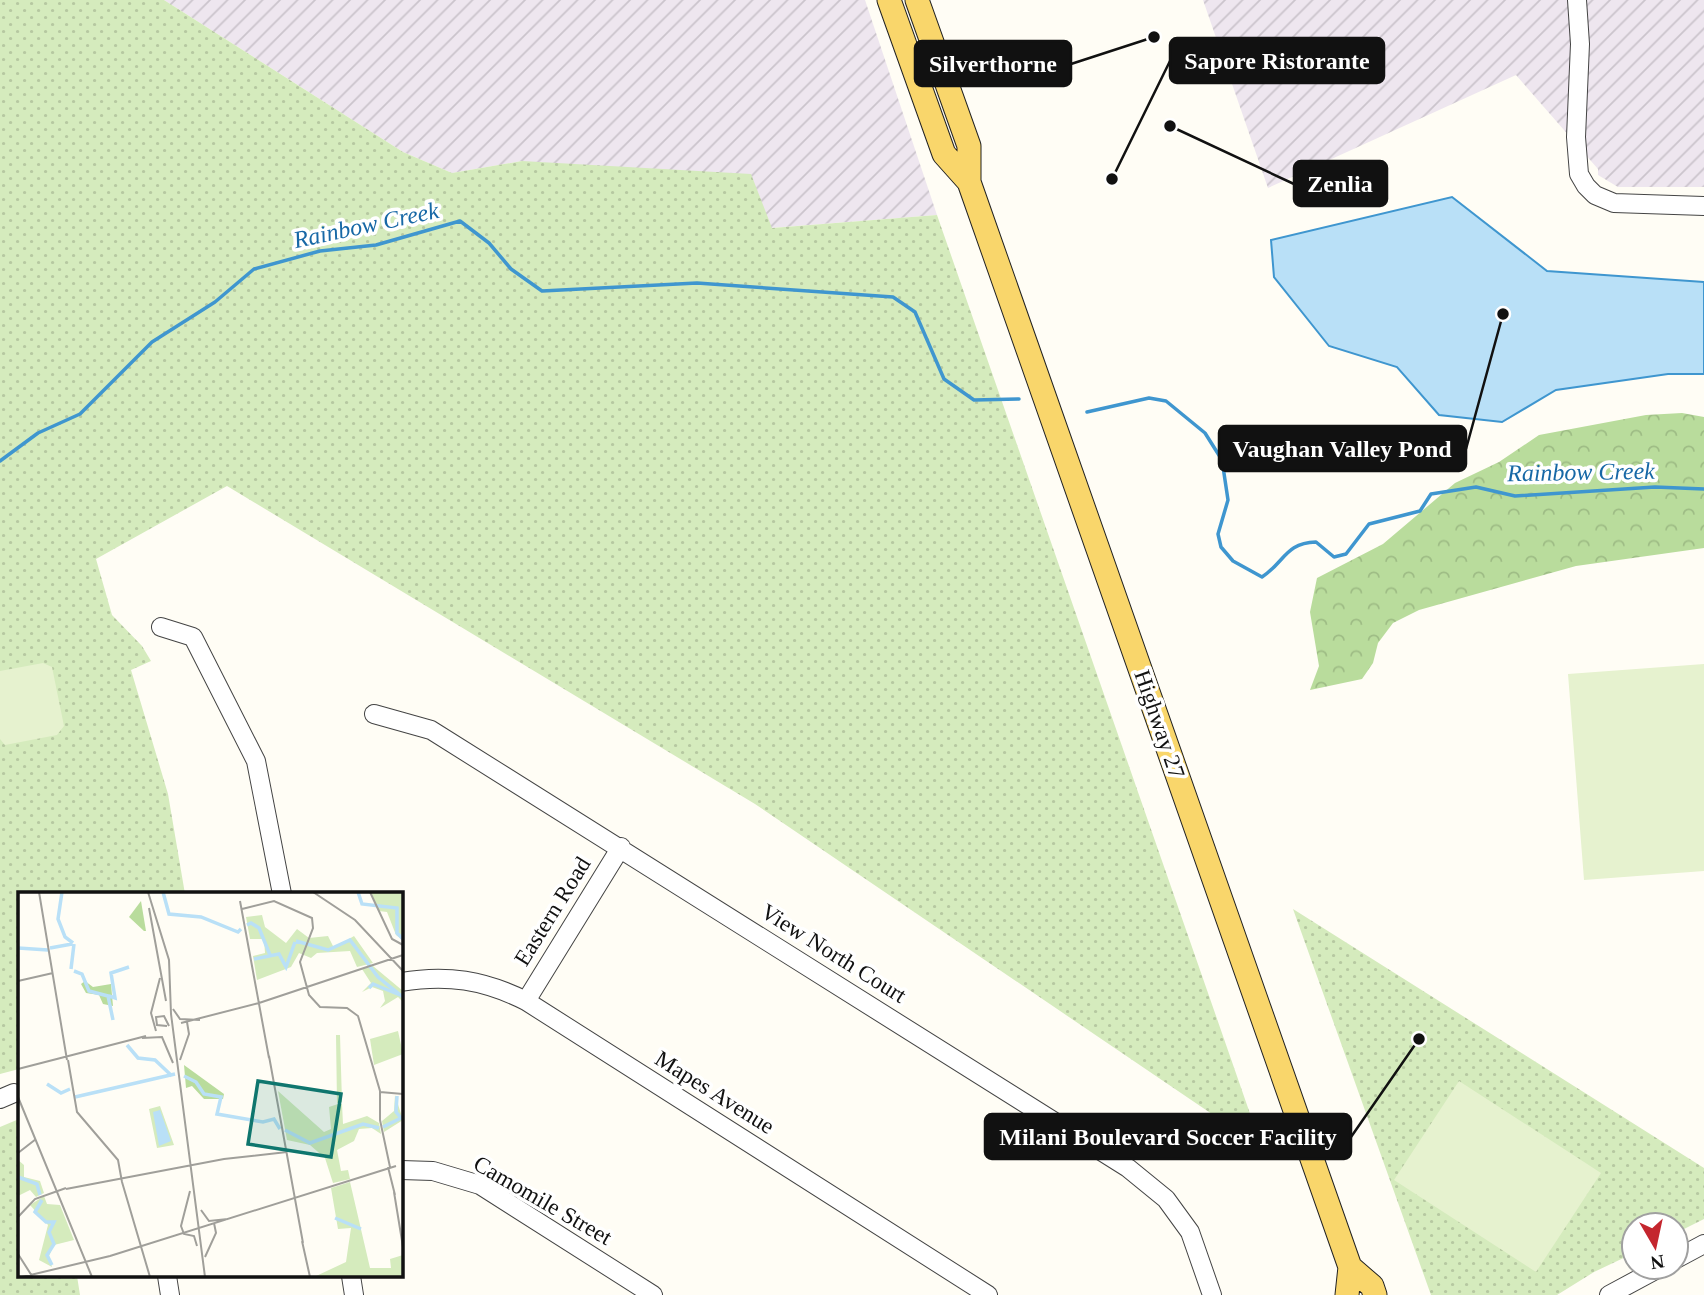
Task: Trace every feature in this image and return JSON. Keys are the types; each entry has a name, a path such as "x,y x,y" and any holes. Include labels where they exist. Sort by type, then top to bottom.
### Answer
{"main road":[{"name":"Highway 27","path":"889,0 944,155 969,182"},
{"name":"Highway 27","path":"917,0 969,146 969,182 1350,1268 1347,1295"},
{"name":"Highway 27","path":"1350,1268 1372,1286 1376,1295"}],"street":[{"path":"1577,0 1580,44 1576,137 1579,173 1586,186 1595,195 1614,203 1704,206"},
{"path":"161,627 193,636 248,739 256,761 282,892"},
{"name":"View North Court","path":"374,714 431,730 1128,1168 1166,1199 1189,1231 1212,1295"},
{"name":"Eastern Road","path":"526,1001 621,847"},
{"name":"Mapes Avenue","path":"402,982 444,977 471,980 526,1001 988,1295"},
{"name":"Camomile Street","path":"402,1170 433,1171 480,1185 653,1295"},
{"path":"1609,1295 1635,1281"}],"shaded area":[{"path":"164,0 865,0 937,215 771,228 522,161 452,173 403,152"},
{"path":"1203,0 1704,0 1704,187 1618,187 1598,175 1598,169 1516,75 1268,188"}],"green space":[{"path":"0,0 164,0 403,152 452,173 522,161 751,174 772,228 937,215 1262,1148 755,804 227,486 96,559 112,615 142,646 151,661 131,670 168,794 185,892 18,892 18,1069 0,1074"},
{"path":"1682,413 1704,417 1704,548 1576,566 1419,610 1393,623 1378,643 1373,663 1362,679 1310,690 1319,666 1310,612 1317,578 1383,544 1455,483 1499,462 1539,435 1646,415"},
{"path":"43,663 52,667 64,726 57,735 5,745 0,739 0,671"},
{"path":"1704,664 1704,871 1584,880 1568,674"},
{"path":"1293,909 1704,1168 1704,1219 1690,1226 1690,1211 1620,1211 1620,1260 1557,1295 1431,1295"},
{"path":"1459,1081 1601,1173 1536,1272 1394,1180"},
{"path":"18,1119 18,1278 77,1278 80,1295 0,1295 0,1127"}],"water":[{"path":"1452,197 1547,271 1704,282 1704,374 1668,374 1556,390 1502,422 1439,415 1397,367 1329,346 1274,277 1271,240"}],"waterway":[{"name":"Rainbow Creek","path":"0,461 38,433 80,414 152,342 215,302 254,269 320,251 376,245 460,221 489,243 511,269 542,291 697,283 893,297 915,312 944,379 974,400 1019,399"},
{"name":"Rainbow Creek","path":"1087,412 1149,398 1166,401 1205,433 1222,460 1228,500 1218,534 1221,547 1233,561 1262,577 1291,550 1306,543 1316,542 1334,557 1346,554 1369,524 1420,511 1431,494 1476,487 1515,496 1655,487 1704,489"}],"place":[{"name":"Silverthorne","path":"1154,37"},
{"name":"Zenlia","path":"1170,126"},
{"name":"Sapore Ristorante","path":"1112,179"},
{"name":"Vaughan Valley Pond","path":"1503,314"},
{"name":"Milani Boulevard Soccer Facility","path":"1419,1039"}]}
